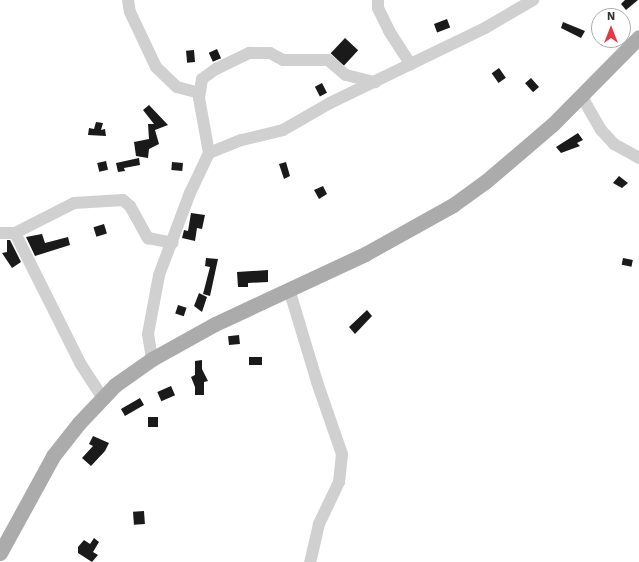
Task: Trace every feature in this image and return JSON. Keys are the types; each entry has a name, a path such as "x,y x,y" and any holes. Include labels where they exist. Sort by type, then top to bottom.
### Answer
{"main road":[{"path":"0,553 54,456 102,397 152,359 215,324 394,239 453,205 514,159 582,97 639,37"}],"street":[{"path":"128,0 130,12 156,67 177,87 199,93"},
{"path":"378,0 378,8 388,31 411,65"},
{"path":"209,153 236,142 283,130 330,103 411,65 435,50 520,10 533,0"},
{"path":"152,359 148,334 151,311 159,275 173,242 190,192 209,153 199,93 202,80 216,69 250,53 261,52 270,53 283,60 328,60 346,75 375,82"},
{"path":"582,97 601,130 614,144 639,158"},
{"path":"0,233 15,234 74,203 123,200 130,206 148,238 173,242"},
{"path":"15,234 80,364 102,397"},
{"path":"289,289 342,454 339,482 335,495 321,520 310,562"}],"building":[{"path":"625,0 638,0 628,8 624,8 621,4"},
{"path":"447,19 450,27 437,32 434,24"},
{"path":"563,22 585,31 581,38 561,28"},
{"path":"345,38 358,50 344,66 331,53"},
{"path":"217,49 221,58 213,62 209,53"},
{"path":"194,50 195,62 187,63 186,51"},
{"path":"499,68 506,78 499,83 492,73"},
{"path":"531,78 539,87 533,92 525,83"},
{"path":"322,83 327,93 320,96 315,87"},
{"path":"149,105 168,125 155,130 159,144 149,149 148,158 136,156 134,142 149,139 148,124 154,124 143,110"},
{"path":"96,122 103,123 101,130 105,129 106,136 88,135 89,128 94,129"},
{"path":"578,133 583,140 577,143 580,146 561,153 556,147"},
{"path":"139,158 140,165 124,168 125,171 118,172 116,163"},
{"path":"106,161 108,170 99,172 97,163"},
{"path":"172,162 183,163 182,171 171,170"},
{"path":"286,162 290,176 284,179 279,164"},
{"path":"619,176 628,183 622,188 613,183"},
{"path":"323,186 327,194 319,199 314,190"},
{"path":"191,213 205,215 202,229 197,228 195,241 182,238 184,230 188,231"},
{"path":"104,224 107,234 96,237 93,227"},
{"path":"42,234 45,243 68,237 70,245 35,256 26,237"},
{"path":"7,240 10,240 21,262 12,268 2,253 7,252"},
{"path":"206,258 218,259 210,296 203,294 210,267 205,266"},
{"path":"623,258 633,260 631,267 622,265"},
{"path":"268,270 268,282 248,283 248,287 238,287 237,272"},
{"path":"199,293 207,297 202,312 194,306"},
{"path":"178,305 187,308 184,316 175,314"},
{"path":"367,310 372,316 355,334 349,327"},
{"path":"239,335 240,344 229,345 228,336"},
{"path":"249,357 262,357 262,365 249,365"},
{"path":"202,360 202,369 208,381 204,382 204,395 195,395 195,387 191,377 195,375 195,361"},
{"path":"171,386 175,395 161,401 157,392"},
{"path":"140,398 144,405 125,416 121,409"},
{"path":"148,417 158,417 158,427 148,427"},
{"path":"93,436 109,443 105,451 91,466 82,458 93,446 89,444"},
{"path":"144,511 145,524 134,525 133,512"},
{"path":"94,538 99,542 93,552 98,555 92,562 78,553 78,547 84,540 90,544"}]}
